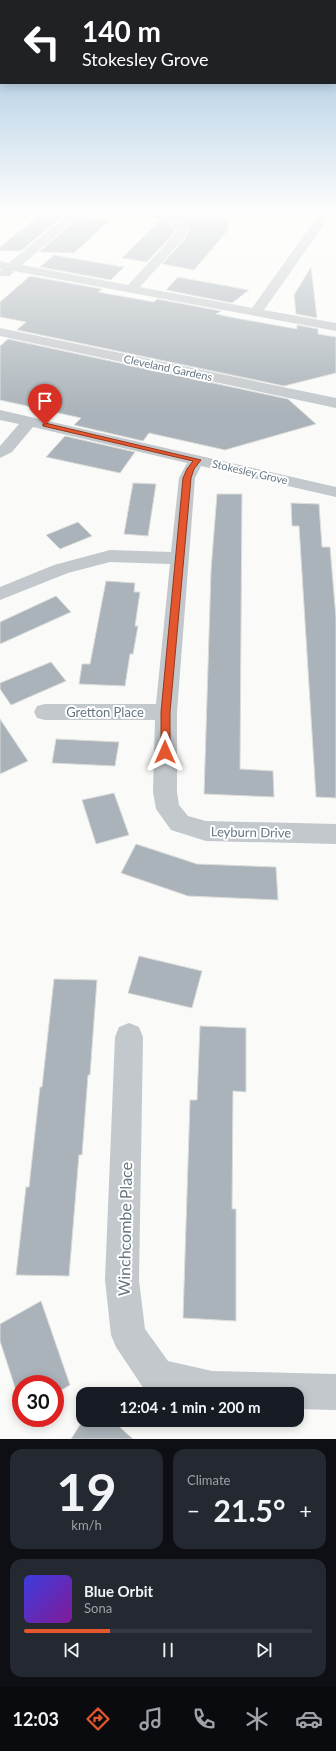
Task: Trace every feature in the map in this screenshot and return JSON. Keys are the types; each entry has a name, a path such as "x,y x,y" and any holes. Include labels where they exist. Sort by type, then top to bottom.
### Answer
{"street":[{"path":"87,280 336,327"},
{"path":"132,288 139,280"},
{"path":"256,312 279,280"},
{"name":"Cleveland Gardens","path":"0,332 336,403"},
{"name":"Stokesley Grove","path":"0,414 336,492"},
{"path":"0,453 6,449 30,421"},
{"name":"Leyburn Drive","path":"197,460 187,478 166,712 165,792 168,809 180,823 206,831 336,834"},
{"path":"0,594 61,569 110,556 180,558"},
{"name":"Gretton Place","path":"45,712 166,712"},
{"name":"Winchcombe Place","path":"129,1037 122,1280 128,1335 157,1376 212,1389 336,1392"}],"building":[{"path":"25,280 53,280 102,289 98,292 154,302 157,299 221,311 216,314 235,318 297,329 297,325 318,329 318,334 336,337 336,373 284,386 17,330 26,322 0,317 0,302"},
{"path":"175,280 195,280 249,290 232,303 166,290"},
{"path":"303,280 313,280 317,318 296,314 294,295"},
{"path":"8,339 288,399 316,424 225,450 149,433 143,441 74,425 81,418 0,400 0,346"},
{"path":"65,436 135,452 120,473 46,457"},
{"path":"133,483 156,484 148,536 124,534"},
{"path":"217,494 242,494 240,769 273,771 274,797 204,794 211,570"},
{"path":"291,503 319,504 322,547 330,547 336,618 336,798 316,797 299,526 292,526"},
{"path":"78,522 92,536 60,549 46,535"},
{"path":"106,581 135,583 134,592 140,592 135,626 138,626 133,654 130,654 125,686 79,684 82,664 90,664"},
{"path":"56,596 71,612 0,644 0,622"},
{"path":"51,662 66,681 11,705 0,689 0,683"},
{"path":"0,719 28,761 0,774"},
{"path":"56,739 119,742 115,766 52,763"},
{"path":"114,793 129,835 96,844 82,800"},
{"path":"136,844 197,864 276,867 278,900 188,896 121,873"},
{"path":"139,956 202,971 192,1008 128,993"},
{"path":"54,979 97,980 90,1075 88,1075 82,1155 79,1155 69,1276 16,1275 26,1187 29,1187 40,1087 42,1087"},
{"path":"200,1026 246,1028 246,1092 233,1091 232,1209 236,1209 236,1321 183,1318 190,1100 197,1100"},
{"path":"41,1301 70,1385 64,1389 64,1375 12,1375 12,1378 0,1341 0,1324"},
{"path":"79,1427 120,1427 133,1439 71,1439"}],"route":[{"path":"45,425 197,460 187,478 166,712 165,752"}]}
